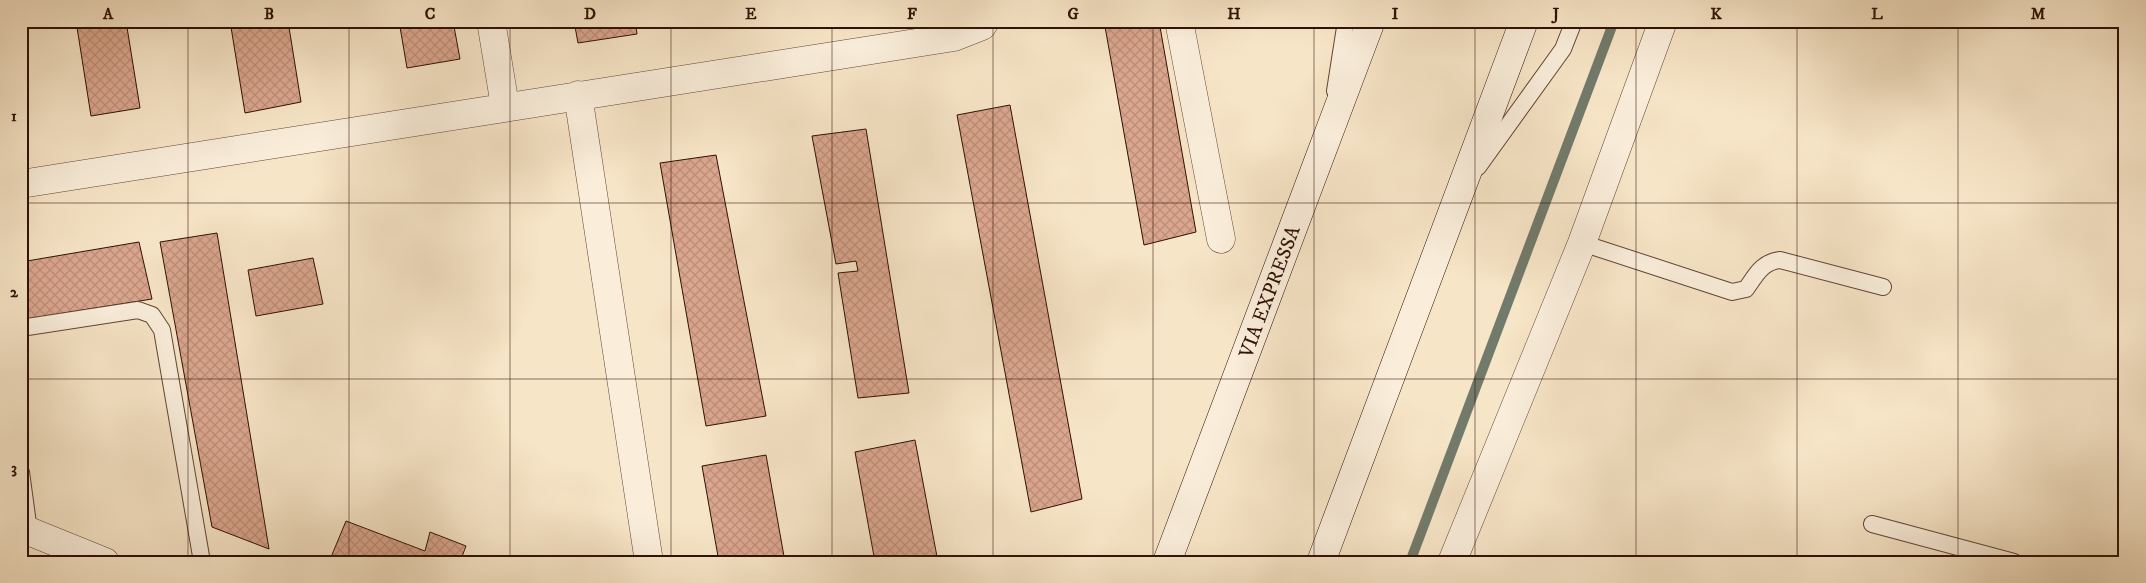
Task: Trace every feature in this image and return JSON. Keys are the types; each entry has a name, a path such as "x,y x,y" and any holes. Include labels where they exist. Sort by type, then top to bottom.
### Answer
{"street":[{"path":"491,21 504,106"},
{"path":"21,184 504,106 954,37 982,26 985,21"},
{"path":"1180,21 1221,239"},
{"name":"VIA EXPRESSA","path":"1167,562 1371,21"},
{"path":"1321,562 1524,21"},
{"path":"1452,562 1582,243 1663,21"},
{"path":"578,96 649,562"},
{"path":"25,530 99,561"}],"lane":[{"path":"1328,133 1346,21"},
{"path":"1460,191 1563,49 1574,21"},
{"path":"1582,243 1732,292 1746,289 1763,266 1768,262 1780,260 1883,286"},
{"path":"21,328 138,310 152,314 162,330 202,562"},
{"path":"21,472 25,530"},
{"path":"1872,524 2014,562"}],"building":[{"path":"76,21 126,21 140,108 91,116"},
{"path":"230,21 288,21 301,102 245,113"},
{"path":"399,21 453,21 460,59 407,68"},
{"path":"574,21 635,21 637,34 578,43"},
{"path":"1104,21 1159,21 1196,232 1144,245"},
{"path":"1010,105 1082,499 1031,512 957,115"},
{"path":"866,129 909,393 858,398 838,273 858,271 856,261 836,264 812,136"},
{"path":"716,155 766,416 706,426 660,163"},
{"path":"217,233 269,549 212,527 160,242"},
{"path":"139,242 152,299 21,320 21,262"},
{"path":"313,258 323,304 256,316 248,270"},
{"path":"915,440 938,562 875,562 855,452"},
{"path":"766,455 785,562 719,562 702,466"},
{"path":"346,521 425,551 430,532 466,546 460,562 329,562"}],"waterway":[{"path":"1410,562 1614,21"}]}
